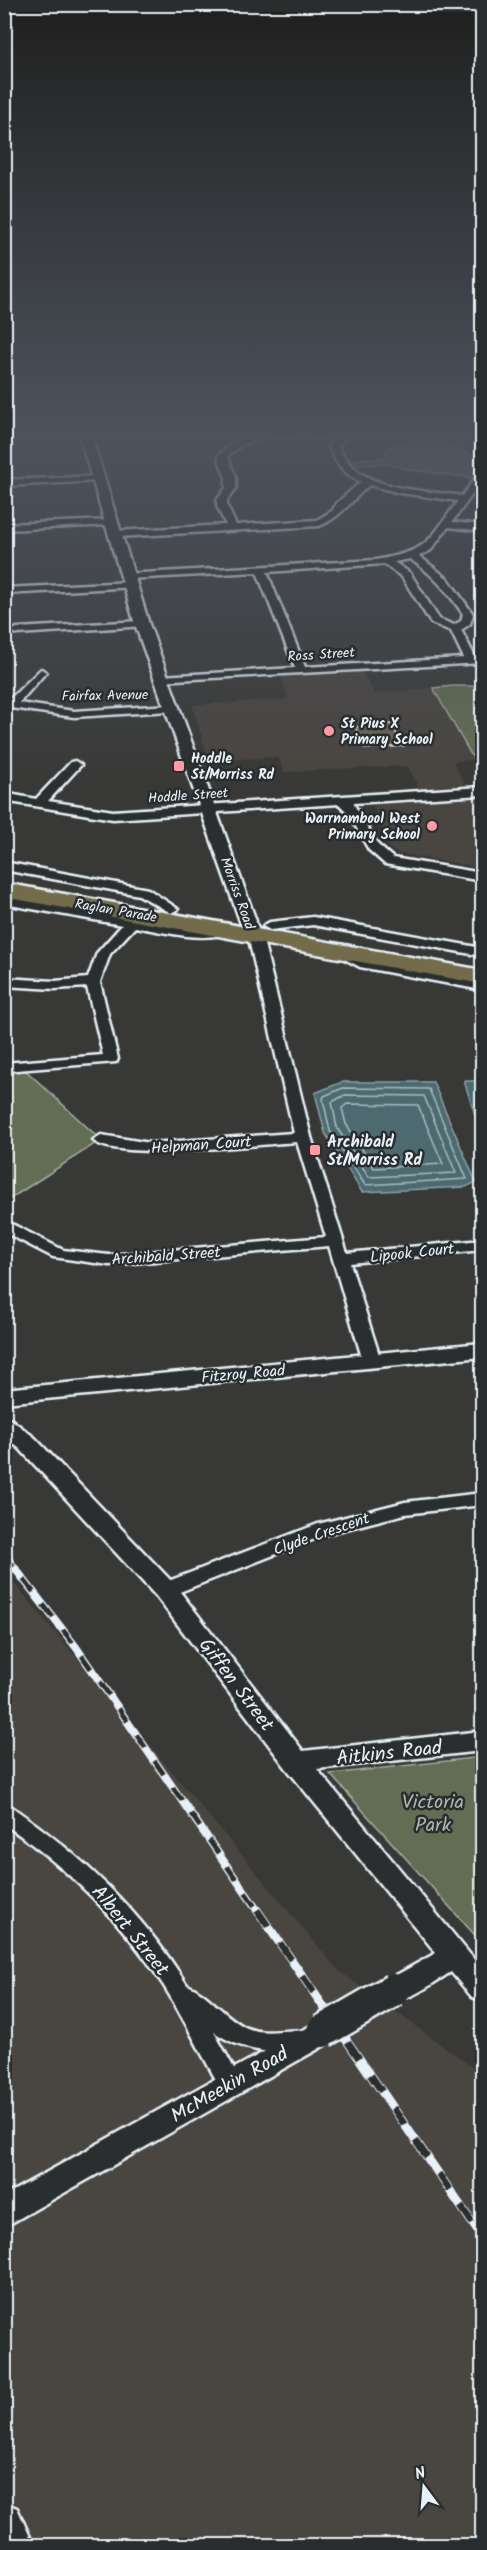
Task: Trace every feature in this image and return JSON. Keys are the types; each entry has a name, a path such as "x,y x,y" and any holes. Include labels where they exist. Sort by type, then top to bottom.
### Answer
{"highway":[{"name":"Raglan Parade","path":"4,878 171,909 338,950 483,977"},
{"name":"Raglan Parade","path":"4,890 483,963"}],"street":[{"name":"Morriss Road","path":"121,550 170,708 249,928 303,1137 372,1361"},
{"path":"4,591 387,562 412,556 424,550"},
{"path":"412,556 435,569 446,580 468,614 466,622 455,629"},
{"path":"387,562 406,575 435,621 455,629 477,660"},
{"path":"261,570 302,670"},
{"path":"17,631 142,624"},
{"name":"Ross Street","path":"161,679 477,660"},
{"path":"8,704 41,672"},
{"name":"Fairfax Avenue","path":"8,704 74,714 170,708"},
{"path":"39,803 75,765"},
{"name":"Hoddle Street","path":"4,797 113,815 483,791"},
{"path":"342,800 350,805 371,849 389,861 483,877"},
{"name":"Raglan Parade","path":"4,866 143,892 171,909"},
{"name":"Raglan Parade","path":"4,900 194,933 313,921 483,952"},
{"path":"4,1067 111,1059 93,982 104,953 132,923"},
{"name":"Raglan Parade","path":"338,950 364,964 483,986"},
{"path":"4,982 55,986 93,982"},
{"name":"Helpman Court","path":"101,1140 150,1148 303,1137"},
{"name":"Archibald Street","path":"4,1225 59,1254 110,1260 335,1241"},
{"name":"Lipook Court","path":"340,1259 483,1245"},
{"name":"Fitzroy Road","path":"4,1396 483,1350"},
{"name":"Giffen Street","path":"4,1425 27,1443 165,1590 296,1762 454,1957 483,1989"},
{"name":"Clyde Crescent","path":"165,1590 325,1528 405,1509 483,1499"},
{"name":"Aitkins Road","path":"296,1762 483,1741"},
{"name":"Albert Street","path":"4,1814 93,1881 129,1921 172,1981 230,2083"},
{"name":"McMeekin Road","path":"4,2213 454,1957"},
{"name":"Albert Street","path":"172,1981 217,2023 236,2035 267,2042 317,2035"},
{"path":"4,2520 16,2546"}],"shaded area":[{"name":"St Pius X Primary School","path":"362,672 374,693 433,688 474,760 453,762 466,786 419,789 408,766 284,772 278,757 209,761 192,705 288,699 281,676"},
{"name":"Warrnambool West Primary School","path":"482,797 482,868 397,853 389,848 373,805"},
{"path":"4,1571 338,1970 482,2074 482,2545 5,2545"}],"green space":[{"path":"482,686 482,759 474,760 433,688"},
{"path":"21,1066 101,1140 5,1202 5,1067"},
{"name":"Victoria Park","path":"482,1757 482,1943 330,1774"}],"water":[{"path":"464,1081 482,1081 482,1136"},
{"path":"342,1082 433,1082 476,1182 466,1187 362,1192 325,1133 315,1093"}],"building":[{"name":"St Pius X Primary School","path":"391,724 404,746 365,749 355,727"}],"railway":[{"path":"4,1554 76,1647 258,1911"},
{"path":"257,1910 482,2237"}],"place":[{"name":"St Pius X Primary School","path":"329,731"},
{"name":"Hoddle St/Morriss Rd","path":"179,766"},
{"name":"Warrnambool West Primary School","path":"432,826"},
{"name":"Archibald St/Morriss Rd","path":"315,1150"}]}
